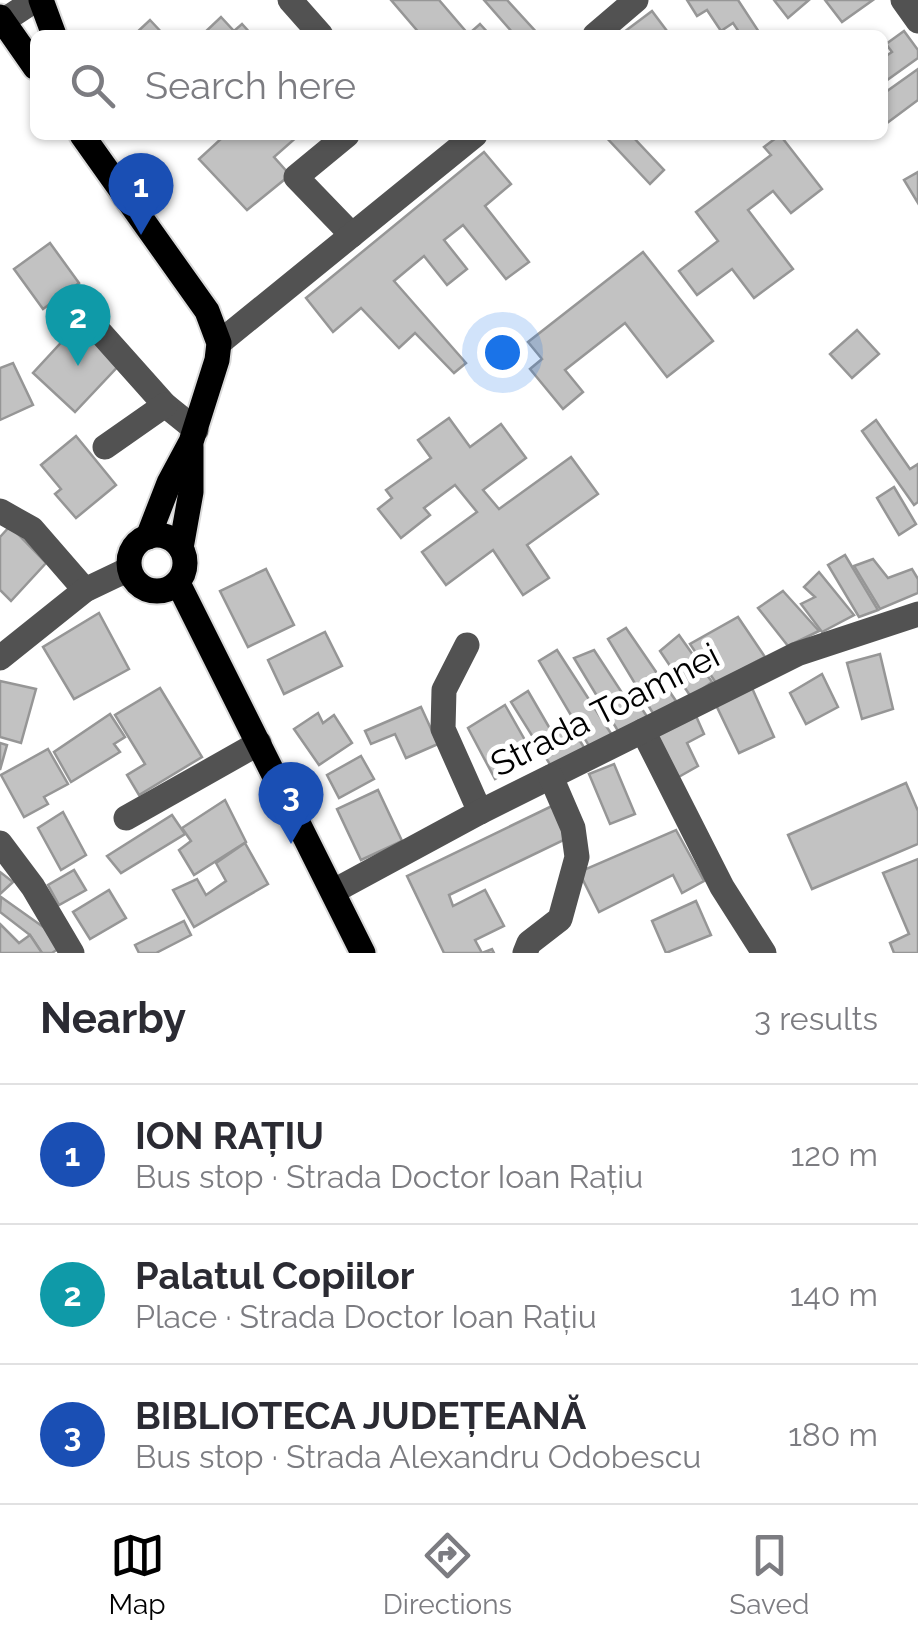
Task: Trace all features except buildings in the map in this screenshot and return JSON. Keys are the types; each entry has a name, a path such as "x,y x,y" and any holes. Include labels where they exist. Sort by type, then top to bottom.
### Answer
{"main road":[{"path":"38,0 52,30"},
{"path":"1,21 30,60"},
{"path":"86,140 207,311 219,343 194,436 169,483 148,537 133,549 129,568 136,583 144,589 157,592 178,583 185,570 180,548 191,492 194,436"},
{"path":"93,140 100,160"},
{"path":"148,537 164,536 180,548"},
{"path":"178,583 363,953"}],"street":[{"path":"1,21 38,0"},
{"path":"290,0 317,30"},
{"path":"601,30 636,0"},
{"path":"902,0 918,22"},
{"path":"341,140 296,177 352,235"},
{"path":"219,343 470,140"},
{"path":"82,312 194,436"},
{"path":"105,448 166,405"},
{"path":"0,510 32,529 85,590"},
{"path":"0,658 85,590 129,568"},
{"name":"Strada Toamnei","path":"334,891 480,812 797,654 918,614"},
{"path":"467,645 444,690 442,729 480,812"},
{"path":"642,731 722,887 764,953"},
{"path":"126,818 259,743"},
{"path":"525,953 529,942 560,918 577,857 572,828 551,776"},
{"path":"0,843 34,887 72,953"}],"place":[{"name":"ION RAȚIU","path":"141,235"},
{"name":"Palatul Copiilor","path":"78,366"},
{"name":"BIBLIOTECA JUDEȚEANĂ","path":"291,844"}]}
